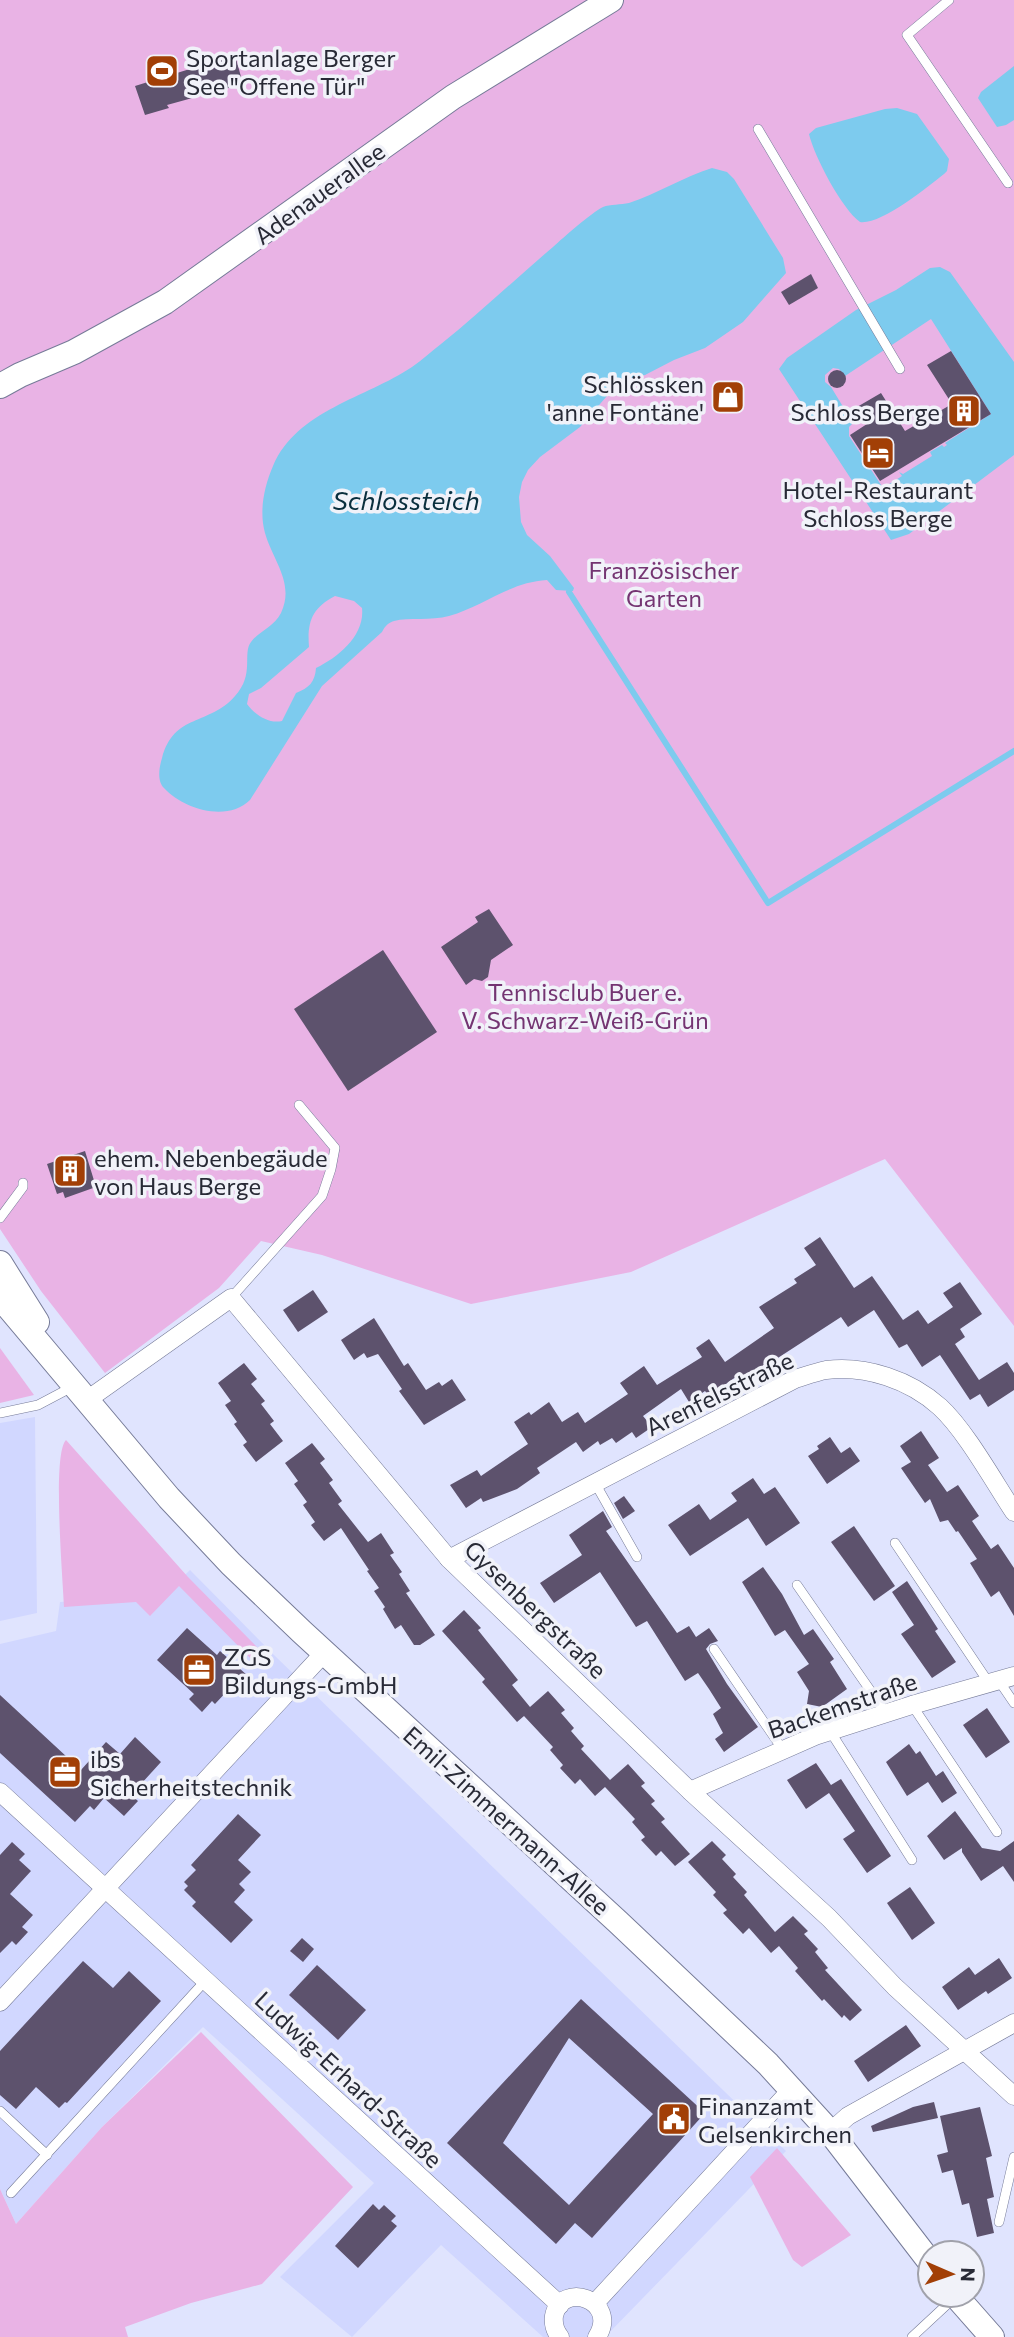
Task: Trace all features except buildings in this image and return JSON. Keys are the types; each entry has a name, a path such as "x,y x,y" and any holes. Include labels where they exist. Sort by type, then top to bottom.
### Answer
{"main road":[{"name":"Adenauerallee","path":"5,379 74,352 165,302 453,97 611,0"},
{"name":"Emil-Zimmermann-Allee","path":"0,1263 82,1392"},
{"name":"Emil-Zimmermann-Allee","path":"0,1297 187,1517 231,1564 768,2064 830,2133 916,2244"},
{"path":"960,2309 972,2337"},
{"path":"967,2309 992,2337"}],"street":[{"path":"82,1392 231,1298"},
{"name":"Gysenbergstraße","path":"231,1298 449,1559 690,1791 828,1918 895,1986 1014,2096"},
{"name":"Arenfelsstraße","path":"449,1559 795,1379 825,1370 854,1369 884,1375 910,1387 940,1407 960,1431 1014,1512"},
{"path":"0,2002 324,1653"},
{"name":"Backemstraße","path":"690,1791 830,1731 1001,1680"},
{"name":"Ludwig-Erhard-Straße","path":"2,1798 106,1889 560,2305"},
{"path":"830,2133 848,2116 1014,2023"},
{"path":"595,2303 791,2090"},
{"path":"560,2337 554,2327 554,2319 560,2305 577,2297 595,2303 602,2316 597,2337"}],"lane":[{"path":"949,0 907,35 1008,183"},
{"path":"758,129 900,369"},
{"path":"231,1298 322,1196 335,1148 299,1105"},
{"path":"0,1218 23,1187 23,1183"},
{"path":"0,1413 82,1392"},
{"path":"595,1483 638,1557"},
{"path":"895,1543 1001,1680 1014,1703"},
{"path":"797,1585 886,1713"},
{"path":"714,1650 783,1750"},
{"path":"912,1705 997,1832"},
{"path":"830,1731 912,1860"},
{"path":"11,2193 206,1980"},
{"path":"0,2112 47,2155"},
{"path":"999,2222 1014,2157"},
{"path":"914,2336 942,2309"}],"shaded area":[{"path":"35,1417 37,1613 0,1621 0,1423"},
{"path":"190,1570 274,1655 786,2151 605,2337 543,2337 441,2245 352,2337 280,2277 374,2183 203,2027 102,2127 16,2224 0,2189 0,1644 56,1631 60,1602 140,1597 151,1608"}],"green space":[{"path":"0,0 1014,0 1014,1326 885,1159 631,1272 471,1304 322,1255 261,1241 219,1288 105,1373 41,1291 0,1229"},
{"path":"0,1348 34,1395 0,1403"},
{"path":"66,1440 188,1577 263,1653 255,1663 179,1586 150,1616 136,1602 64,1607 59,1492 62,1450"},
{"path":"201,2032 353,2187 262,2284 191,2303 125,2327 128,2337 0,2337 0,2189 16,2224 102,2127"},
{"path":"777,2148 851,2235 802,2267 793,2260 750,2177"}],"water":[{"path":"1014,66 1014,120 997,127 978,98 981,92"},
{"path":"897,108 917,114 949,159 947,171 891,212 860,222 845,206 830,181 809,134 816,128"},
{"name":"Schlossteich","path":"712,168 727,172 734,179 783,258 786,273 743,322 705,348 645,375 620,381 580,427 540,457 528,470 519,497 521,522 527,535 550,556 574,588 573,591 556,590 547,580 534,582 449,616 390,623 322,686 250,800 241,807 218,812 194,807 173,796 162,785 159,770 168,744 184,727 214,712 235,696 245,680 251,642 278,618 285,602 284,582 265,533 262,516 267,482 284,447 298,431 315,418 416,364 598,210 606,206 629,203","holes":["335,596 354,601 362,608 362,618 355,636 333,658 316,668 313,681 296,693 282,721 267,720 254,712 247,704 249,694 261,688 309,647 310,623 316,611"]},
{"path":"940,267 950,272 1014,362 1014,455 909,534 891,540 779,369 787,358 856,310 896,290 930,268","holes":["931,319 991,414 945,443 947,445 944,447 942,445 930,452 932,456 903,474 899,472 902,476 883,488 849,436 849,427 853,423 831,387 825,382 825,375 833,368 839,369 845,376"]}],"waterway":[{"path":"569,592 768,903 1014,751"}],"place":[{"name":"Sportanlage Berger See \"Offene Tür\"","path":"162,71"},
{"name":"Schlössken 'anne Fontäne'","path":"728,397"},
{"name":"Schloss Berge","path":"964,411"},
{"name":"Hotel-Restaurant Schloss Berge","path":"878,453"},
{"name":"ehem. Nebenbegäude von Haus Berge","path":"70,1171"},
{"name":"ZGS Bildungs-GmbH","path":"199,1670"},
{"name":"ibs Sicherheitstechnik","path":"65,1772"},
{"name":"Finanzamt Gelsenkirchen","path":"674,2119"}],"park label":[{"name":"Französischer Garten","path":"664,583"},
{"name":"Tennisclub Buer e. V. Schwarz-Weiß-Grün","path":"585,1005"}]}
